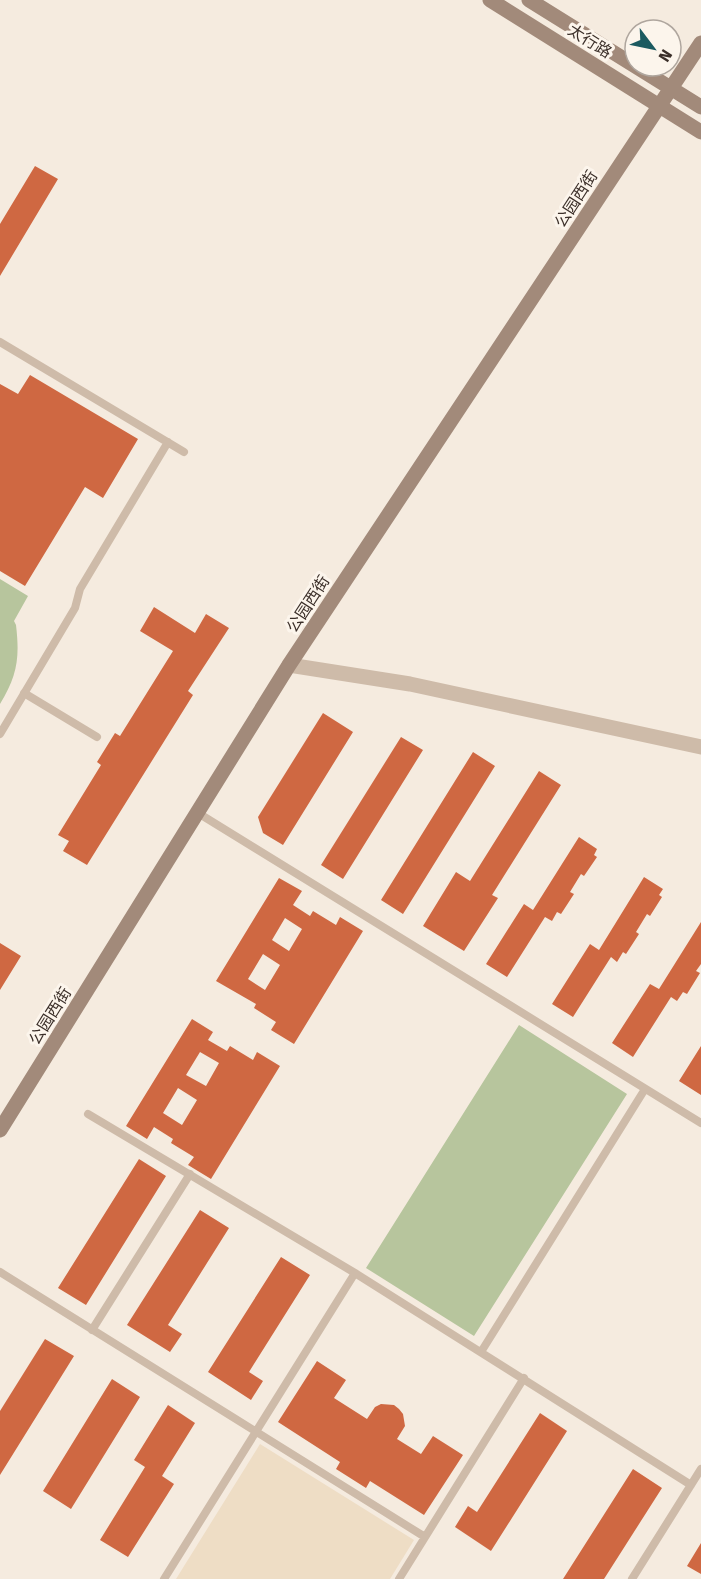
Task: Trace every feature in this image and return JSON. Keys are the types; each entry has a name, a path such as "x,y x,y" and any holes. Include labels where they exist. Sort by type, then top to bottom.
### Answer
{"street":[{"name":"太行路","path":"490,0 701,132"},
{"name":"太行路","path":"529,0 701,107"},
{"name":"公园西街","path":"0,1130 290,666 701,42"},
{"path":"290,666 410,684 701,747"}],"lane":[{"path":"0,342 184,452"},
{"path":"0,734 75,608 80,589 168,442"},
{"path":"24,693 98,737"},
{"path":"198,813 701,1124"},
{"path":"481,1352 645,1089"},
{"path":"88,1114 355,1273 691,1485"},
{"path":"92,1330 190,1174"},
{"path":"0,1272 425,1537"},
{"path":"164,1579 355,1273"},
{"path":"399,1579 524,1378"},
{"path":"632,1579 701,1469"}],"green space":[{"path":"0,579 28,596 14,621 17,637 16,667 0,704"},
{"path":"519,1025 627,1094 474,1336 366,1268"}],"shaded area":[{"path":"260,1444 414,1540 390,1579 176,1579"}],"building":[{"path":"35,166 58,179 0,276 0,224"},
{"path":"30,375 138,439 103,498 85,487 25,586 0,571 0,384 18,394"},
{"path":"154,607 195,633 206,614 229,628 188,691 193,695 87,865 63,851 69,841 58,835 101,765 97,762 115,733 120,736 173,651 140,631"},
{"path":"323,713 353,732 283,845 263,833 258,817"},
{"path":"401,737 423,750 343,879 321,865"},
{"path":"473,752 495,766 403,914 381,900"},
{"path":"539,771 561,785 492,895 498,898 464,951 423,926 456,872 470,881"},
{"path":"579,837 597,849 594,855 597,857 584,876 581,874 570,892 574,894 561,914 557,912 552,921 545,917 507,977 486,964 524,904 533,910"},
{"path":"644,877 663,889 659,895 662,897 650,916 647,914 636,932 639,934 626,954 623,952 617,962 611,957 573,1017 552,1004 590,944 599,950"},
{"path":"279,878 302,891 293,905 310,916 313,911 336,925 340,917 363,931 294,1044 271,1030 276,1022 254,1008 256,1004 216,981","holes":["285,918 302,929 289,951 272,940","263,954 280,965 265,990 248,979"]},
{"path":"701,922 701,964 696,971 700,973 687,994 683,992 677,1001 671,997 633,1057 612,1043 650,984 659,989"},
{"path":"0,943 21,956 0,990"},
{"path":"192,1019 213,1032 208,1040 227,1051 230,1046 253,1060 257,1052 280,1066 211,1179 188,1165 194,1157 171,1143 173,1139 154,1127 147,1139 126,1126","holes":["200,1052 219,1063 206,1086 186,1075","178,1088 197,1100 182,1125 163,1113"]},
{"path":"701,1046 701,1095 679,1081"},
{"path":"139,1159 166,1176 86,1305 58,1288"},
{"path":"200,1210 229,1228 168,1325 182,1334 170,1352 127,1325"},
{"path":"281,1257 310,1275 249,1372 263,1381 251,1400 208,1372"},
{"path":"45,1339 74,1356 0,1475 0,1411"},
{"path":"317,1361 346,1380 334,1398 367,1419 375,1407 381,1404 394,1405 399,1409 403,1414 405,1426 397,1439 421,1454 433,1436 463,1455 424,1515 370,1481 366,1488 336,1469 340,1462 278,1422"},
{"path":"112,1379 140,1397 71,1509 43,1491"},
{"path":"168,1405 195,1423 162,1476 174,1484 128,1557 100,1540 145,1467 134,1460"},
{"path":"540,1413 567,1431 491,1551 455,1527 468,1506 477,1512"},
{"path":"633,1469 662,1488 604,1579 563,1579"},
{"path":"701,1543 701,1574 687,1566"}]}
